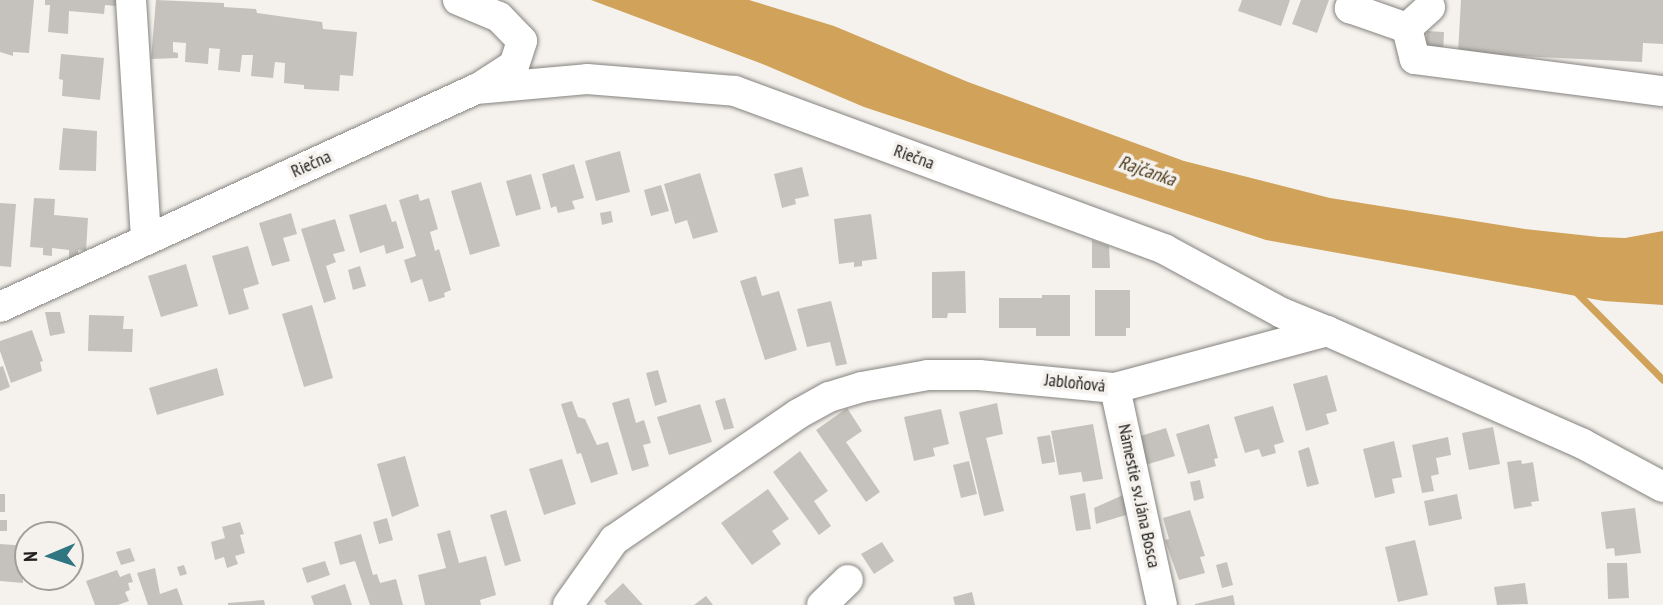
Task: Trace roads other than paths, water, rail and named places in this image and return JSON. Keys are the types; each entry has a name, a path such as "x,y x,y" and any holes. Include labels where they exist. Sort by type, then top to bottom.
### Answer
{"street":[{"path":"131,0 146,239"},
{"name":"Riečna","path":"0,307 477,89 514,65 522,41 499,17 458,0"},
{"path":"1353,0 1350,8 1407,28"},
{"path":"1407,28 1430,7"},
{"path":"1407,28 1415,59 1663,91"},
{"name":"Riečna","path":"477,89 587,79 735,92 1164,249 1282,313 1327,331"},
{"path":"1327,331 1583,444 1663,487"},
{"name":"Jabloňová","path":"568,605 614,540 798,414 829,397 862,387 928,375 979,375 1115,388 1327,331"},
{"name":"Námestie sv. Jána Bosca","path":"1115,388 1162,605"},
{"path":"822,605 848,580"}],"water":[{"name":"Rajčanka","path":"591,0 749,0 834,26 968,82 1184,161 1330,198 1525,229 1599,237 1625,238 1663,231 1663,305 1604,301 1266,240 864,107 760,63"}],"waterway":[{"path":"1575,291 1663,380"}]}
